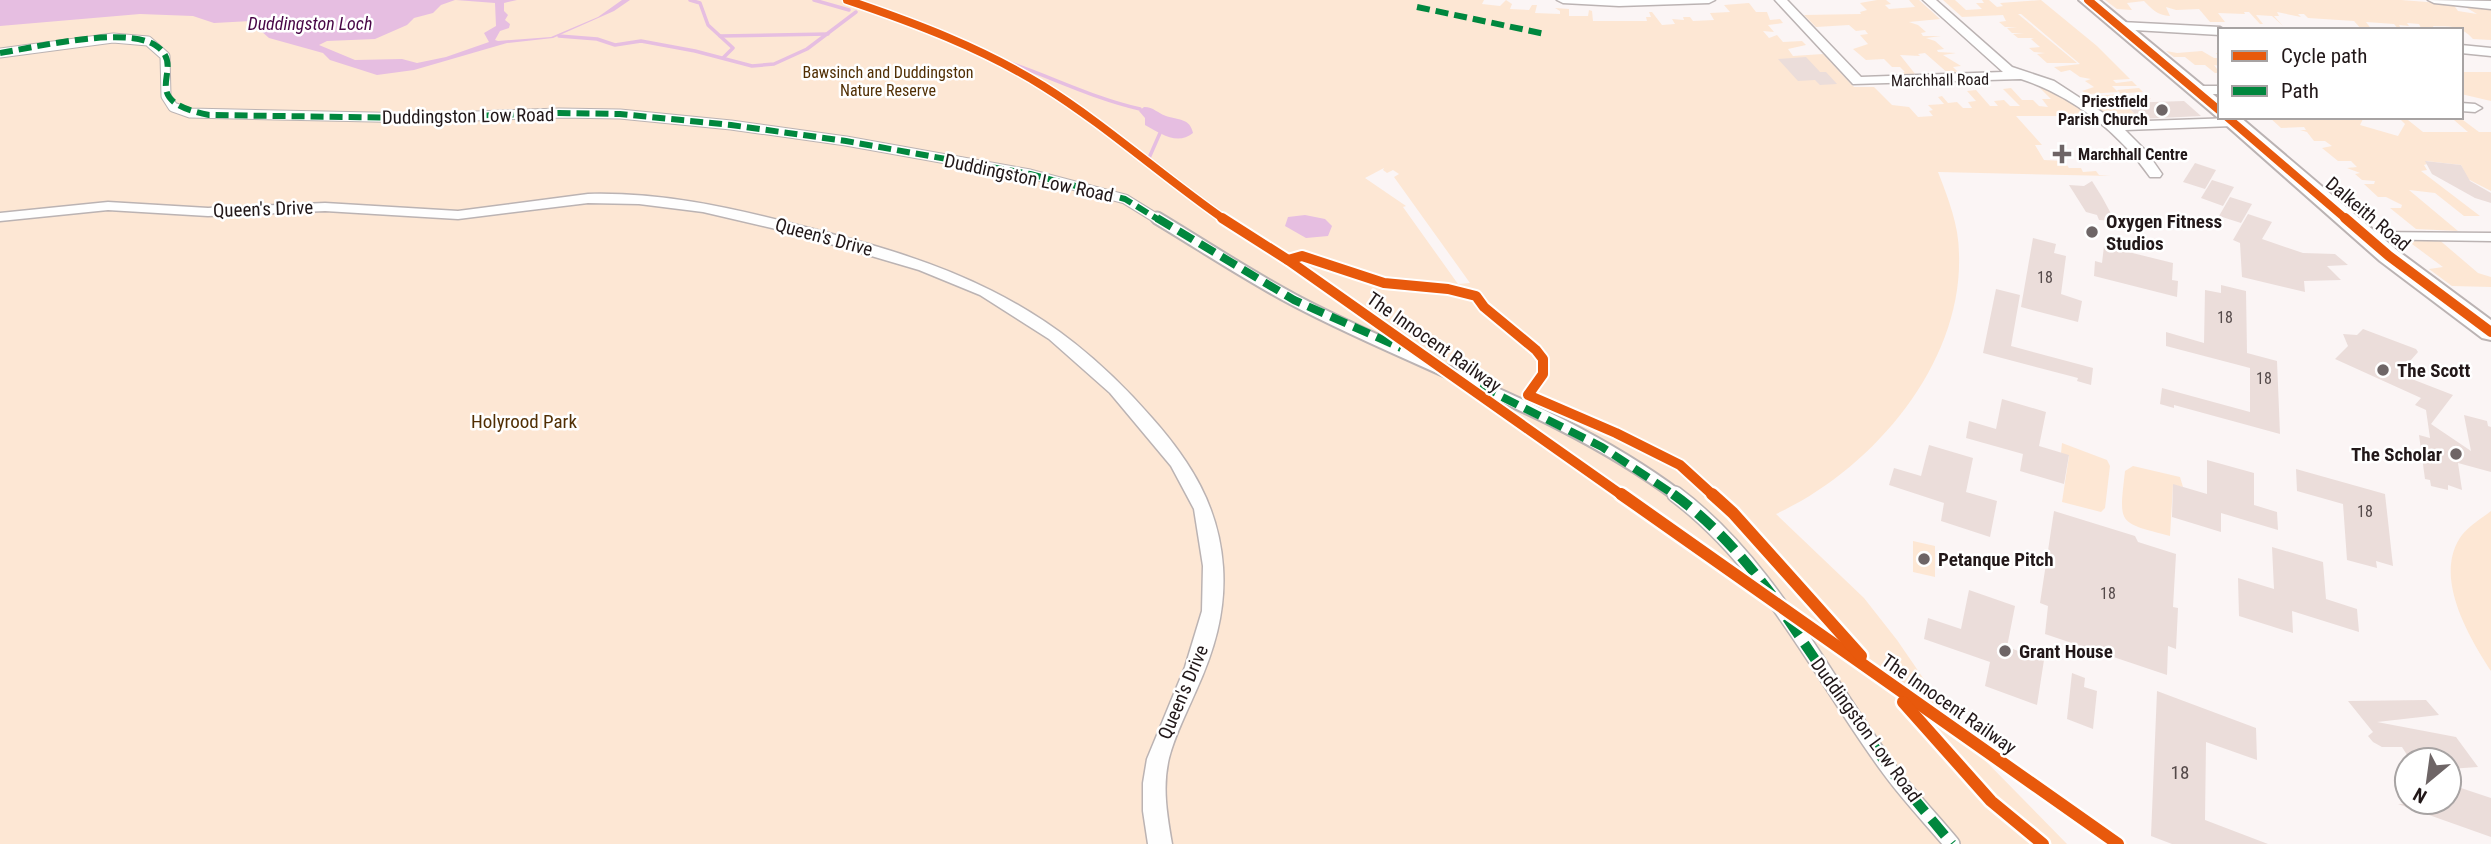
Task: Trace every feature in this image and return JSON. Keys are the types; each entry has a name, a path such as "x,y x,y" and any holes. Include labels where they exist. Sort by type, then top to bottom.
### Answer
{"main road":[{"name":"Dalkeith Road","path":"2088,0 2218,109"},
{"name":"Dalkeith Road","path":"2229,119 2389,256 2491,332"}],"street":[{"path":"1563,0 1709,0"},
{"name":"Marchhall Road","path":"1782,0 1858,81 2021,75"},
{"path":"1929,0 2008,70 2049,84 2114,126 2141,154 2155,174"},
{"path":"2434,0 2491,5"},
{"path":"2121,26 2218,31"},
{"name":"Duddingston Low Road","path":"0,53 113,38 148,41 165,56 166,96 173,107 209,116 419,118 559,113 620,114 731,125 846,141 1030,174 1125,199 1294,300 1520,405 1586,440 1655,479 1695,509 1729,541 1760,578 1891,771 1952,844"},
{"path":"2463,49 2491,52"},
{"path":"2195,90 2218,90"},
{"path":"2114,126 2218,118"},
{"name":"Queen's Drive","path":"0,217 106,206 208,212 320,206 460,215 584,199 631,200 712,210 805,231 946,274 990,294 1062,342 1115,386 1170,451 1192,487 1207,521 1212,570 1211,612 1200,658 1165,730 1155,762 1152,788 1154,819 1160,844"},
{"path":"2367,236 2491,237"}],"green space":[{"name":"Holyrood Park","path":"0,0 1484,0 1482,4 1500,6 1506,0 1512,4 1510,9 1529,10 1532,5 1537,5 1535,13 1560,14 1555,8 1569,9 1569,16 1588,16 1589,10 1592,11 1593,21 1647,21 1646,17 1651,17 1649,12 1652,12 1662,25 1675,24 1672,19 1684,20 1683,17 1690,17 1693,21 1714,20 1710,13 1730,12 1724,5 1749,3 1756,12 1767,12 1770,20 1780,19 1783,23 1768,25 1774,32 1763,31 1769,38 1777,35 1783,42 1802,41 1806,45 1788,49 1793,56 1823,54 1854,87 1874,87 1892,105 1909,107 1918,117 1933,116 1929,111 1933,110 1928,105 1944,104 1938,97 1942,96 1948,103 1957,102 1963,108 1972,108 1968,102 1976,101 1967,91 1976,90 1990,106 1998,106 1994,101 2004,100 2010,106 2020,106 2003,89 2011,88 2022,100 2033,100 2039,106 2048,107 2042,99 2051,99 2040,88 2045,87 2086,112 2079,112 2082,116 2016,116 2042,145 2035,145 2044,160 2064,161 2069,168 2081,168 2083,172 2096,171 2099,175 2111,176 1938,172 1955,222 1959,254 1956,295 1946,335 1928,373 1905,409 1877,441 1846,470 1812,495 1776,514 1864,598 1897,640 1967,742 2067,844 0,844","holes":["1384,168 1387,173 1393,170 1399,174 1394,177 1470,283 1458,284 1403,207 1406,206 1365,178"]},
{"path":"1886,0 1891,4 1885,5 1889,9 1915,7 1909,0 1919,0 1940,19 1909,22 1926,32 1921,33 1923,36 1941,36 1926,38 1935,41 1944,49 1937,50 1938,52 1956,53 1943,55 1961,66 1953,67 1958,72 1975,73 1949,74 1925,53 1918,54 1920,56 1900,55 1916,75 1901,75 1899,73 1905,72 1900,67 1892,67 1884,59 1866,60 1853,49 1868,44 1860,35 1868,34 1865,30 1856,31 1849,25 1816,27 1804,15 1861,14 1860,12 1867,10 1860,3"},
{"path":"1943,0 1955,0 1966,10 1982,9 1976,3 1984,3 1982,0 1989,0 1997,7 2003,6 2000,3 2041,0 2097,46 2130,79 2113,80 2116,83 2132,81 2137,86 2112,86 2118,92 2088,94 2082,91 2094,87 2085,81 2091,79 2080,77 2070,70 2061,72 2054,67 2080,64 2021,14 2018,14 2077,63 2047,63 2037,54 2045,53 2034,52 2029,48 2040,47 2031,39 2034,38 2018,38 2013,34 2024,33 2012,33 2007,28 2017,27 2005,27 1999,22 2006,21 2003,15 1962,17"},
{"path":"2105,0 2401,0 2453,4 2458,11 2477,14 2462,5 2491,7 2491,40 2473,39 2463,28 2421,28 2419,24 2407,23 2409,26 2399,25 2401,28 2397,28 2394,24 2366,22 2370,28 2360,28 2354,21 2308,18 2304,14 2298,14 2301,17 2277,12 2279,16 2274,16 2283,26 2272,16 2256,15 2263,24 2260,24 2249,12 2218,13 2225,22 2210,22 2199,9 2176,10 2166,7 2170,16 2156,12 2144,1 2127,3 2132,10 2117,9"},
{"path":"2166,51 2202,51 2218,58 2218,66 2214,65 2218,73 2205,65 2195,65 2185,57 2174,57"},
{"path":"2463,72 2491,72 2491,101 2463,94"},
{"path":"2139,88 2143,92 2126,93 2129,96 2146,95 2151,99 2123,102 2140,119 2112,119 2081,97 2121,94 2117,90"},
{"path":"2271,119 2363,119 2360,125 2398,136 2405,124 2401,120 2408,120 2423,132 2468,132 2454,120 2463,120 2479,132 2491,132 2491,191 2458,174 2464,171 2461,165 2426,161 2427,164 2424,165 2427,170 2421,171 2480,216 2464,216 2435,193 2409,190 2458,231 2416,229 2390,208 2401,208 2402,205 2386,197 2378,197 2364,184 2374,184 2375,181 2362,180 2355,174 2360,173 2347,168 2357,167 2351,161 2338,161 2322,148 2332,146 2325,141 2314,141 2307,132 2300,130 2306,130 2304,127 2281,128"},
{"path":"2393,238 2437,238 2478,273 2491,277 2491,287 2452,286 2429,269 2443,267 2408,241 2397,242"},
{"path":"2062,443 2107,460 2110,466 2105,508 2101,512 2062,502 2069,456 2061,453"},
{"path":"2133,466 2180,477 2183,487 2173,485 2170,536 2140,528 2125,518 2122,502 2125,471"},
{"path":"2491,511 2491,671 2464,624 2452,587 2451,568 2454,551 2462,535"},
{"name":"Petanque Pitch","path":"1913,541 1935,546 1935,577 1913,572"}],"water":[{"name":"Duddingston Loch","path":"0,0 455,0 375,39 327,41 319,45 355,60 402,59 417,63 446,57 489,42 484,33 496,26 495,3 456,0 517,0 504,3 504,11 508,15 505,20 510,24 509,28 500,31 495,40 498,41 551,37 598,17 622,0 630,0 614,11 553,38 507,43 414,70 377,75 330,60 323,53 269,38 260,30 262,24 251,21 214,23 193,16 140,14 0,26"},
{"path":"1144,107 1186,122 1193,133 1181,138 1169,137 1145,125 1145,118 1139,111"},
{"path":"1305,215 1325,219 1332,226 1328,236 1306,238 1285,226 1288,217"}],"building":[{"path":"1806,57 1820,72 1826,72 1837,84 1820,85 1815,80 1798,81 1778,59"},
{"name":"Priestfield Parish Church","path":"2184,101 2201,116 2140,119 2124,103"},
{"path":"2425,161 2461,165 2470,181 2491,193 2491,203 2475,198 2432,174"},
{"path":"2195,163 2216,170 2205,189 2183,182"},
{"path":"2212,180 2234,187 2223,206 2201,198"},
{"path":"2092,181 2115,221 2099,220 2097,215 2086,212 2069,185 2084,186"},
{"path":"2230,197 2252,204 2241,223 2219,216"},
{"path":"2248,214 2272,222 2262,239 2303,253 2335,254 2348,265 2327,266 2341,280 2304,281 2305,292 2242,277 2240,243 2233,240"},
{"path":"2033,238 2056,244 2054,253 2066,256 2061,294 2082,301 2078,322 2021,307"},
{"path":"2104,246 2173,263 2172,280 2178,281 2177,297 2094,276 2095,261 2102,263"},
{"path":"2221,285 2246,291 2247,353 2277,361 2280,434 2174,405 2174,408 2160,404 2162,388 2250,412 2250,368 2166,346 2166,332 2204,343 2205,290 2221,293"},
{"path":"1996,289 2020,295 2011,346 2093,368 2091,385 2077,381 2078,378 1983,353"},
{"path":"2363,329 2416,349 2418,352 2403,369 2407,371 2404,376 2453,395 2431,424 2471,451 2464,415 2487,421 2491,427 2491,472 2458,463 2462,490 2448,485 2448,490 2431,486 2430,480 2425,479 2419,435 2430,438 2426,410 2415,405 2421,398 2335,359 2348,346 2343,334 2357,335"},
{"path":"2002,399 2046,412 2039,446 2069,455 2064,484 2020,471 2023,454 1966,438 1969,421 1996,429"},
{"path":"1929,445 1973,458 1966,492 1997,501 1990,537 1941,521 1944,503 1889,485 1894,468 1921,476"},
{"path":"2207,460 2254,473 2254,505 2277,512 2278,530 2221,513 2221,532 2172,517 2173,484 2207,494"},
{"path":"2296,469 2385,494 2393,566 2376,561 2377,568 2347,560 2343,504 2297,491"},
{"path":"2054,511 2135,536 2138,542 2176,554 2173,607 2178,608 2176,649 2168,646 2167,675 2045,634 2048,606 2040,603"},
{"path":"2272,547 2323,562 2326,599 2357,609 2359,632 2292,611 2293,633 2239,616 2238,578 2274,589"},
{"name":"Grant House","path":"1969,590 2015,606 2007,647 2044,660 2037,705 1985,686 1990,662 1924,639 1928,618 1961,629"},
{"path":"2072,673 2085,678 2084,687 2097,691 2093,729 2067,719"},
{"path":"2157,691 2256,728 2257,760 2206,742 2205,820 2268,844 2172,844 2151,836"},
{"path":"2426,700 2439,715 2377,722 2456,737 2463,746 2382,747 2368,736 2373,732 2348,701"},
{"path":"2463,747 2478,767 2463,768"},
{"path":"2463,789 2491,798 2491,837 2432,816 2463,816"}],"waterway":[{"path":"690,0 700,3 708,25 733,48 723,58"},
{"path":"814,0 849,10"},
{"path":"827,34 856,12"},
{"path":"559,36 597,39 615,45 641,41 695,51 752,66 774,64 807,49 827,34"},
{"path":"720,36 827,34"},
{"path":"1001,60 1104,99 1140,109"},
{"path":"1149,158 1160,133"}],"marked path":[{"path":"1417,7 1545,34"},
{"path":"0,53 81,40 143,40 156,46 165,55 167,96 173,104 209,115 419,118 559,113 620,114 731,125 846,141 1030,174 1125,199 1294,300 1401,348"},
{"path":"1480,386 1602,447 1678,497 1712,526 1744,559 1772,595"},
{"path":"1787,618 1891,771 1952,844"}],"cycle path":[{"name":"The Innocent Railway","path":"847,0 956,40 1045,87 1221,217 1288,260 2118,844"},
{"path":"2088,0 2218,109"},
{"path":"2229,119 2389,256 2491,332"},
{"name":"The Innocent Railway","path":"1288,260 1302,256 1384,283 1448,289 1476,296 1484,307 1536,350 1543,359 1543,374 1528,395 1616,433 1680,465 1733,513 1861,656"},
{"name":"The Innocent Railway","path":"1903,702 1991,801 2043,844"}],"place":[{"name":"Priestfield Parish Church","path":"2162,110"},
{"name":"Marchhall Centre","path":"2062,154"},
{"name":"Oxygen Fitness Studios","path":"2092,232"},
{"name":"The Scott","path":"2383,370"},
{"name":"The Scholar","path":"2456,454"},
{"name":"Petanque Pitch","path":"1924,559"},
{"name":"Grant House","path":"2005,651"}],"park label":[{"name":"Bawsinch and Duddingston Nature Reserve","path":"888,81"}]}
